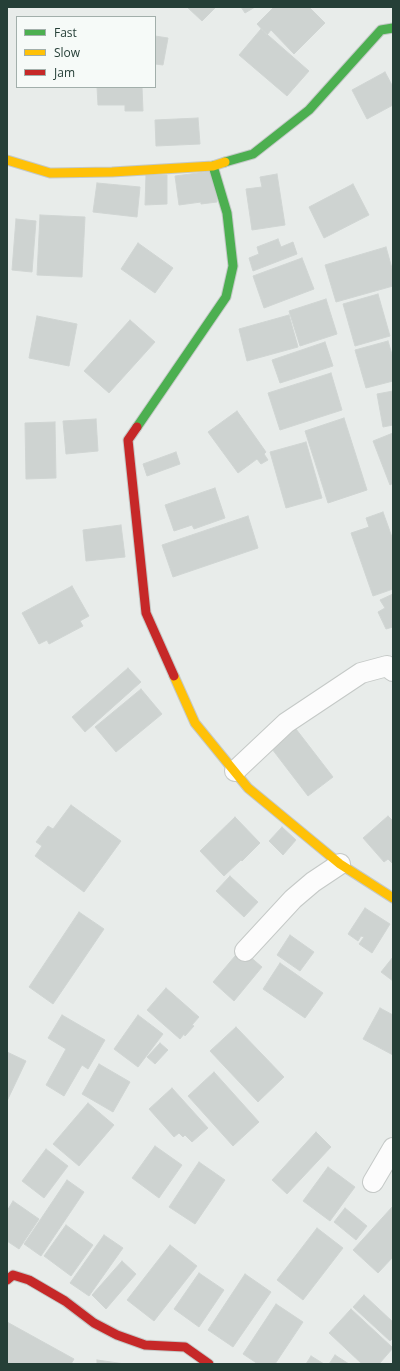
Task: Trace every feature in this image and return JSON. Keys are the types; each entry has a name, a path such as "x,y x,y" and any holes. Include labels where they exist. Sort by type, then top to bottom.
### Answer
{"street":[{"path":"7,160 50,173 112,172 213,166 253,154 309,110 381,30 393,28"},
{"path":"213,166 227,213 233,266 226,297 128,440 146,613 195,723 248,788 340,864 393,898"},
{"path":"235,771 286,723 361,673 387,666 393,671"},
{"path":"245,952 293,899 313,882 340,864"},
{"path":"373,1182 393,1148"},
{"path":"7,1280 13,1275 29,1280 65,1301 94,1323 117,1335 144,1345 185,1347 209,1364"}],"building":[{"path":"187,7 216,7 202,21"},
{"path":"241,7 255,7 245,13"},
{"path":"274,7 309,7 325,23 294,54 271,30 267,35 257,24"},
{"path":"261,29 309,71 287,96 239,55"},
{"path":"156,36 168,38 163,65 156,64"},
{"path":"385,72 393,87 393,105 367,119 352,90"},
{"path":"97,88 142,88 143,111 125,111 125,105 98,105"},
{"path":"198,118 200,144 156,146 155,120"},
{"path":"213,171 217,202 201,204 201,202 179,205 175,176"},
{"path":"277,174 285,225 252,230 246,189 262,187 260,177"},
{"path":"146,175 167,175 167,204 145,205"},
{"path":"97,183 140,187 137,217 93,212"},
{"path":"353,184 369,215 324,238 309,207"},
{"path":"40,215 85,217 82,277 37,275"},
{"path":"16,219 36,221 32,272 12,270"},
{"path":"278,239 281,247 293,242 297,254 253,271 249,258 259,254 257,247"},
{"path":"138,243 173,268 155,293 121,269"},
{"path":"386,247 393,272 393,286 336,302 325,265"},
{"path":"302,258 314,289 264,308 253,276"},
{"path":"378,294 390,336 355,346 343,304"},
{"path":"326,299 337,334 300,346 289,311"},
{"path":"289,315 298,347 247,361 239,329"},
{"path":"37,316 77,324 69,366 29,358"},
{"path":"130,320 155,342 109,393 84,371"},
{"path":"388,341 393,358 393,381 366,388 355,350"},
{"path":"325,342 333,366 280,383 272,360"},
{"path":"331,373 342,410 280,430 268,393"},
{"path":"393,391 393,425 383,427 377,394"},
{"path":"237,411 266,452 264,454 268,460 261,464 257,459 238,473 208,432"},
{"path":"344,418 367,490 328,503 305,431"},
{"path":"96,419 98,451 66,454 63,421"},
{"path":"55,422 56,478 26,479 25,423"},
{"path":"393,433 393,483 390,485 373,441"},
{"path":"306,442 322,498 286,508 270,452"},
{"path":"176,452 180,464 147,476 143,464"},
{"path":"215,488 225,518 194,529 192,525 174,531 165,505"},
{"path":"383,512 393,540 393,589 373,596 351,533 369,527 366,518"},
{"path":"248,516 258,548 173,577 162,545"},
{"path":"121,525 125,557 86,561 83,530"},
{"path":"72,586 89,616 80,621 83,626 49,644 47,640 39,644 22,613"},
{"path":"393,594 393,627 386,629 378,612 385,608 380,600"},
{"path":"128,668 141,682 85,732 72,717"},
{"path":"141,689 162,714 116,752 95,727"},
{"path":"296,729 333,777 308,796 272,749"},
{"path":"71,805 121,841 84,892 35,856 42,846 36,842 48,826 53,829"},
{"path":"388,816 393,821 393,864 388,859 384,862 363,838"},
{"path":"235,817 260,843 224,876 200,851"},
{"path":"282,827 296,840 283,855 269,841"},
{"path":"230,876 258,902 244,917 216,891"},
{"path":"365,908 390,924 372,953 359,944 364,937 361,936 358,941 348,934"},
{"path":"79,912 104,929 53,1004 29,987"},
{"path":"290,935 314,952 300,971 277,955"},
{"path":"241,949 262,967 234,1001 213,982"},
{"path":"393,957 393,981 381,972"},
{"path":"280,963 323,993 305,1018 263,989"},
{"path":"166,988 199,1017 192,1025 194,1026 185,1036 184,1034 180,1039 147,1010"},
{"path":"380,1008 393,1015 393,1055 363,1039"},
{"path":"62,1015 105,1040 88,1069 82,1065 64,1096 46,1085 66,1049 48,1038"},
{"path":"138,1015 163,1034 138,1067 114,1049"},
{"path":"236,1027 284,1077 258,1102 210,1051"},
{"path":"160,1043 168,1050 155,1064 147,1057"},
{"path":"7,1052 26,1061 7,1101"},
{"path":"99,1064 130,1082 113,1112 82,1094"},
{"path":"214,1072 259,1122 233,1146 188,1096"},
{"path":"172,1088 208,1128 192,1142 185,1135 183,1137 179,1133 174,1137 149,1109"},
{"path":"88,1103 114,1125 79,1166 53,1144"},
{"path":"316,1132 331,1147 287,1194 272,1180"},
{"path":"155,1146 182,1165 159,1198 132,1178"},
{"path":"46,1149 68,1166 44,1198 22,1181"},
{"path":"199,1162 225,1180 195,1224 169,1207"},
{"path":"328,1167 355,1187 330,1221 303,1201"},
{"path":"67,1180 84,1192 41,1256 24,1244"},
{"path":"13,1201 39,1219 19,1249 7,1241 7,1211"},
{"path":"393,1206 393,1257 378,1273 353,1250"},
{"path":"345,1208 367,1226 356,1240 334,1222"},
{"path":"66,1225 93,1245 71,1276 44,1256"},
{"path":"317,1228 343,1248 303,1300 277,1280"},
{"path":"104,1235 123,1248 89,1296 70,1283"},
{"path":"170,1245 197,1266 154,1321 127,1300"},
{"path":"122,1261 136,1274 106,1309 92,1295"},
{"path":"199,1273 224,1290 199,1327 174,1309"},
{"path":"245,1274 271,1292 233,1347 208,1330"},
{"path":"364,1295 393,1322 393,1338 390,1341 353,1307"},
{"path":"276,1304 303,1322 275,1364 258,1364 243,1354"},
{"path":"351,1309 393,1348 379,1364 362,1364 329,1333"},
{"path":"7,1322 74,1359 71,1364 7,1364"},
{"path":"335,1355 349,1364 329,1364"},
{"path":"311,1356 324,1364 306,1364"},
{"path":"97,1360 125,1364 97,1364"}],"traffic: fast":[{"path":"225,162 253,154 309,110 381,30 393,28"},
{"path":"137,427 226,297 233,266 227,213 213,166"}],"traffic: slow":[{"path":"7,160 50,173 112,172 213,166 225,162"},
{"path":"174,676 195,723 248,788 340,864 393,898"}],"traffic: jam":[{"path":"137,427 128,440 146,613 174,676"},
{"path":"7,1280 13,1275 29,1280 65,1301 94,1323 117,1335 145,1345 185,1347 209,1364"}]}
